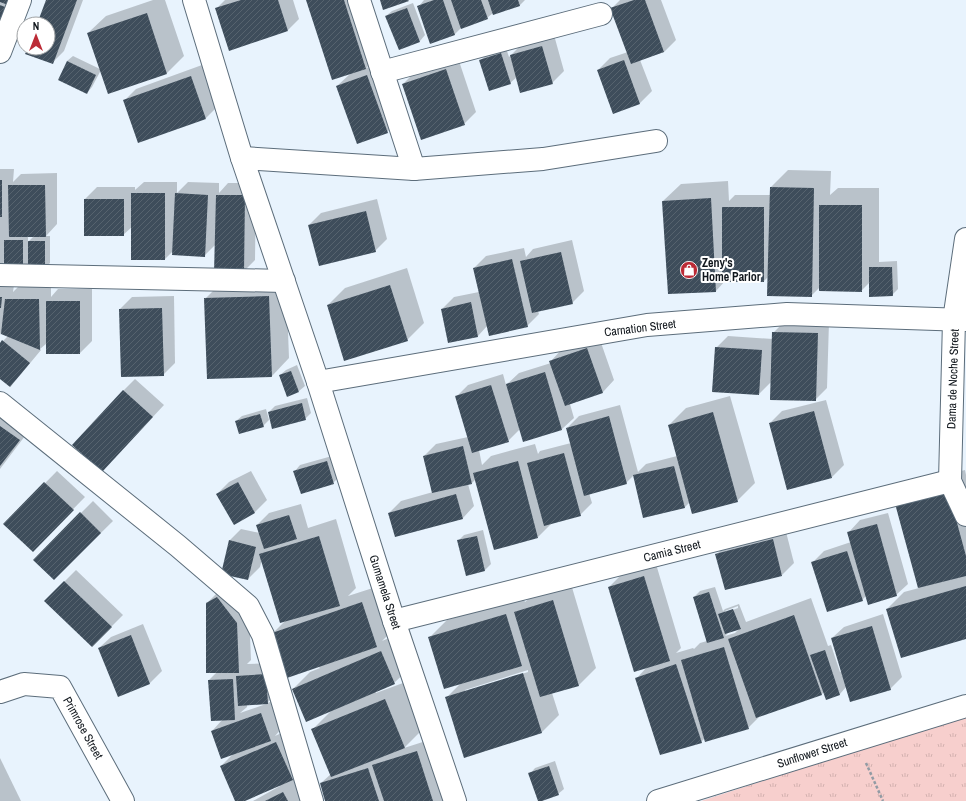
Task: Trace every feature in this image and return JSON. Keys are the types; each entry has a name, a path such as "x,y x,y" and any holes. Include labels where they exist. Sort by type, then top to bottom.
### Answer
{"street":[{"path":"0,52 20,0"},
{"name":"Gumamela Street","path":"194,0 242,158 318,382 394,621 455,801"},
{"path":"359,0 414,169"},
{"path":"382,72 601,14"},
{"path":"242,158 414,169 543,159 656,141"},
{"name":"Dama de Noche Street","path":"966,239 950,481 966,515"},
{"path":"0,275 284,281"},
{"name":"Carnation Street","path":"318,382 647,325 787,314 960,320"},
{"path":"0,403 178,546 248,606 264,635 312,801"},
{"name":"Camia Street","path":"394,621 950,481"},
{"name":"Primrose Street","path":"0,692 24,684 60,687 124,801"},
{"name":"Sunflower Street","path":"658,801 966,706"}],"path":[{"path":"856,739 883,801"}],"green space":[{"path":"966,715 966,801 701,801"}],"building":[{"path":"0,0 13,0 11,6 0,2"},
{"path":"46,0 77,0 56,56 56,16 40,16"},
{"path":"241,0 278,0 288,31 229,51 215,8"},
{"path":"306,0 344,0 366,69 332,80"},
{"path":"380,0 408,0 409,1 383,10"},
{"path":"434,0 443,0 455,35 430,44 417,6"},
{"path":"451,0 481,0 488,19 461,29"},
{"path":"488,0 518,0 520,6 493,15"},
{"path":"634,0 645,0 664,52 631,64 610,8"},
{"path":"0,5 10,9 0,33"},
{"path":"407,8 420,42 399,50 385,16"},
{"path":"147,13 167,74 108,94 87,33"},
{"path":"542,46 553,84 520,93 510,55"},
{"path":"501,53 511,84 489,91 479,60"},
{"path":"31,56 56,56 53,64"},
{"path":"624,60 640,104 613,114 597,70"},
{"path":"67,61 96,75 87,94 58,80"},
{"path":"446,69 465,125 421,140 402,84"},
{"path":"367,75 388,133 357,144 336,86"},
{"path":"191,76 206,119 138,143 123,100"},
{"path":"0,180 2,180 2,217 0,217"},
{"path":"8,185 45,185 46,237 9,237"},
{"path":"770,187 814,188 812,297 767,296"},
{"path":"131,193 165,193 165,260 131,260"},
{"path":"175,193 208,195 205,257 172,255"},
{"path":"216,195 245,195 244,273 214,273"},
{"path":"711,198 716,292 668,294 662,201"},
{"path":"84,199 124,199 124,236 84,236"},
{"path":"819,205 862,205 862,292 819,291"},
{"path":"722,207 764,207 764,282 722,282"},
{"path":"366,211 376,252 319,266 308,225"},
{"path":"4,240 23,240 23,273 4,273"},
{"path":"28,241 45,241 45,270 28,270"},
{"path":"561,252 573,304 532,313 520,261"},
{"path":"512,259 528,327 489,336 473,268"},
{"path":"869,267 892,267 893,296 869,297"},
{"path":"390,285 408,341 344,361 327,305"},
{"path":"269,296 272,377 207,379 204,298"},
{"path":"0,297 2,297 1,308 0,308"},
{"path":"5,299 39,299 40,350 1,334"},
{"path":"46,301 80,301 80,354 46,354"},
{"path":"471,302 478,337 448,343 441,309"},
{"path":"162,308 164,376 121,377 119,309"},
{"path":"772,332 818,333 816,401 770,400"},
{"path":"2,340 30,363 10,387 0,379 0,343"},
{"path":"715,347 762,350 759,395 712,392"},
{"path":"587,348 603,393 565,406 549,361"},
{"path":"291,371 299,392 287,397 279,375"},
{"path":"545,372 562,430 523,442 506,384"},
{"path":"491,385 509,442 472,453 455,396"},
{"path":"123,390 153,417 102,472 72,445"},
{"path":"302,403 306,420 272,429 268,412"},
{"path":"814,411 832,478 787,490 769,423"},
{"path":"713,412 738,502 692,514 668,425"},
{"path":"260,414 264,427 239,434 235,421"},
{"path":"609,416 627,484 584,496 566,428"},
{"path":"0,426 20,440 0,466"},
{"path":"463,446 472,484 432,493 423,456"},
{"path":"564,453 581,516 544,526 527,463"},
{"path":"327,461 334,484 301,494 293,471"},
{"path":"518,461 538,538 494,550 473,473"},
{"path":"674,466 685,508 643,518 633,475"},
{"path":"44,482 74,510 33,552 3,524"},
{"path":"238,482 255,513 234,525 216,494"},
{"path":"947,486 966,556 966,576 918,588 894,500"},
{"path":"456,494 463,519 395,537 388,513"},
{"path":"80,512 101,533 54,580 33,560"},
{"path":"289,515 297,539 264,549 256,525"},
{"path":"877,524 897,596 868,605 847,532"},
{"path":"319,536 340,606 280,623 259,554"},
{"path":"477,536 485,571 466,576 457,540"},
{"path":"773,539 782,576 725,590 715,554"},
{"path":"229,540 256,547 248,580 221,574"},
{"path":"847,551 863,601 827,612 811,562"},
{"path":"644,576 670,661 634,672 608,587"},
{"path":"64,581 112,627 92,647 44,601"},
{"path":"966,586 966,639 901,658 886,609"},
{"path":"709,592 724,638 707,643 693,597"},
{"path":"217,597 237,623 239,673 206,673 206,603"},
{"path":"553,600 579,686 540,697 514,612"},
{"path":"362,602 377,647 287,678 272,633"},
{"path":"733,609 741,629 725,634 718,614"},
{"path":"506,614 522,666 444,689 428,637"},
{"path":"794,615 822,695 756,718 728,639"},
{"path":"872,626 891,690 850,702 831,638"},
{"path":"131,635 150,684 118,697 98,648"},
{"path":"724,647 749,729 705,742 681,660"},
{"path":"825,650 840,695 826,700 810,655"},
{"path":"381,651 395,684 306,722 292,689"},
{"path":"676,664 702,743 660,755 635,678"},
{"path":"523,673 542,733 464,758 445,697"},
{"path":"266,674 268,704 238,706 236,676"},
{"path":"233,679 235,720 211,721 208,680"},
{"path":"385,699 405,748 331,777 311,729"},
{"path":"261,713 271,741 221,759 211,731"},
{"path":"276,742 293,780 245,801 235,801 220,766"},
{"path":"417,751 433,801 384,801 372,765"},
{"path":"549,766 559,795 538,801 528,773"},
{"path":"368,768 379,801 325,801 320,783"},
{"path":"283,792 288,801 265,801"}],"place":[{"name":"Zeny's Home Parlor","path":"689,270"}]}
